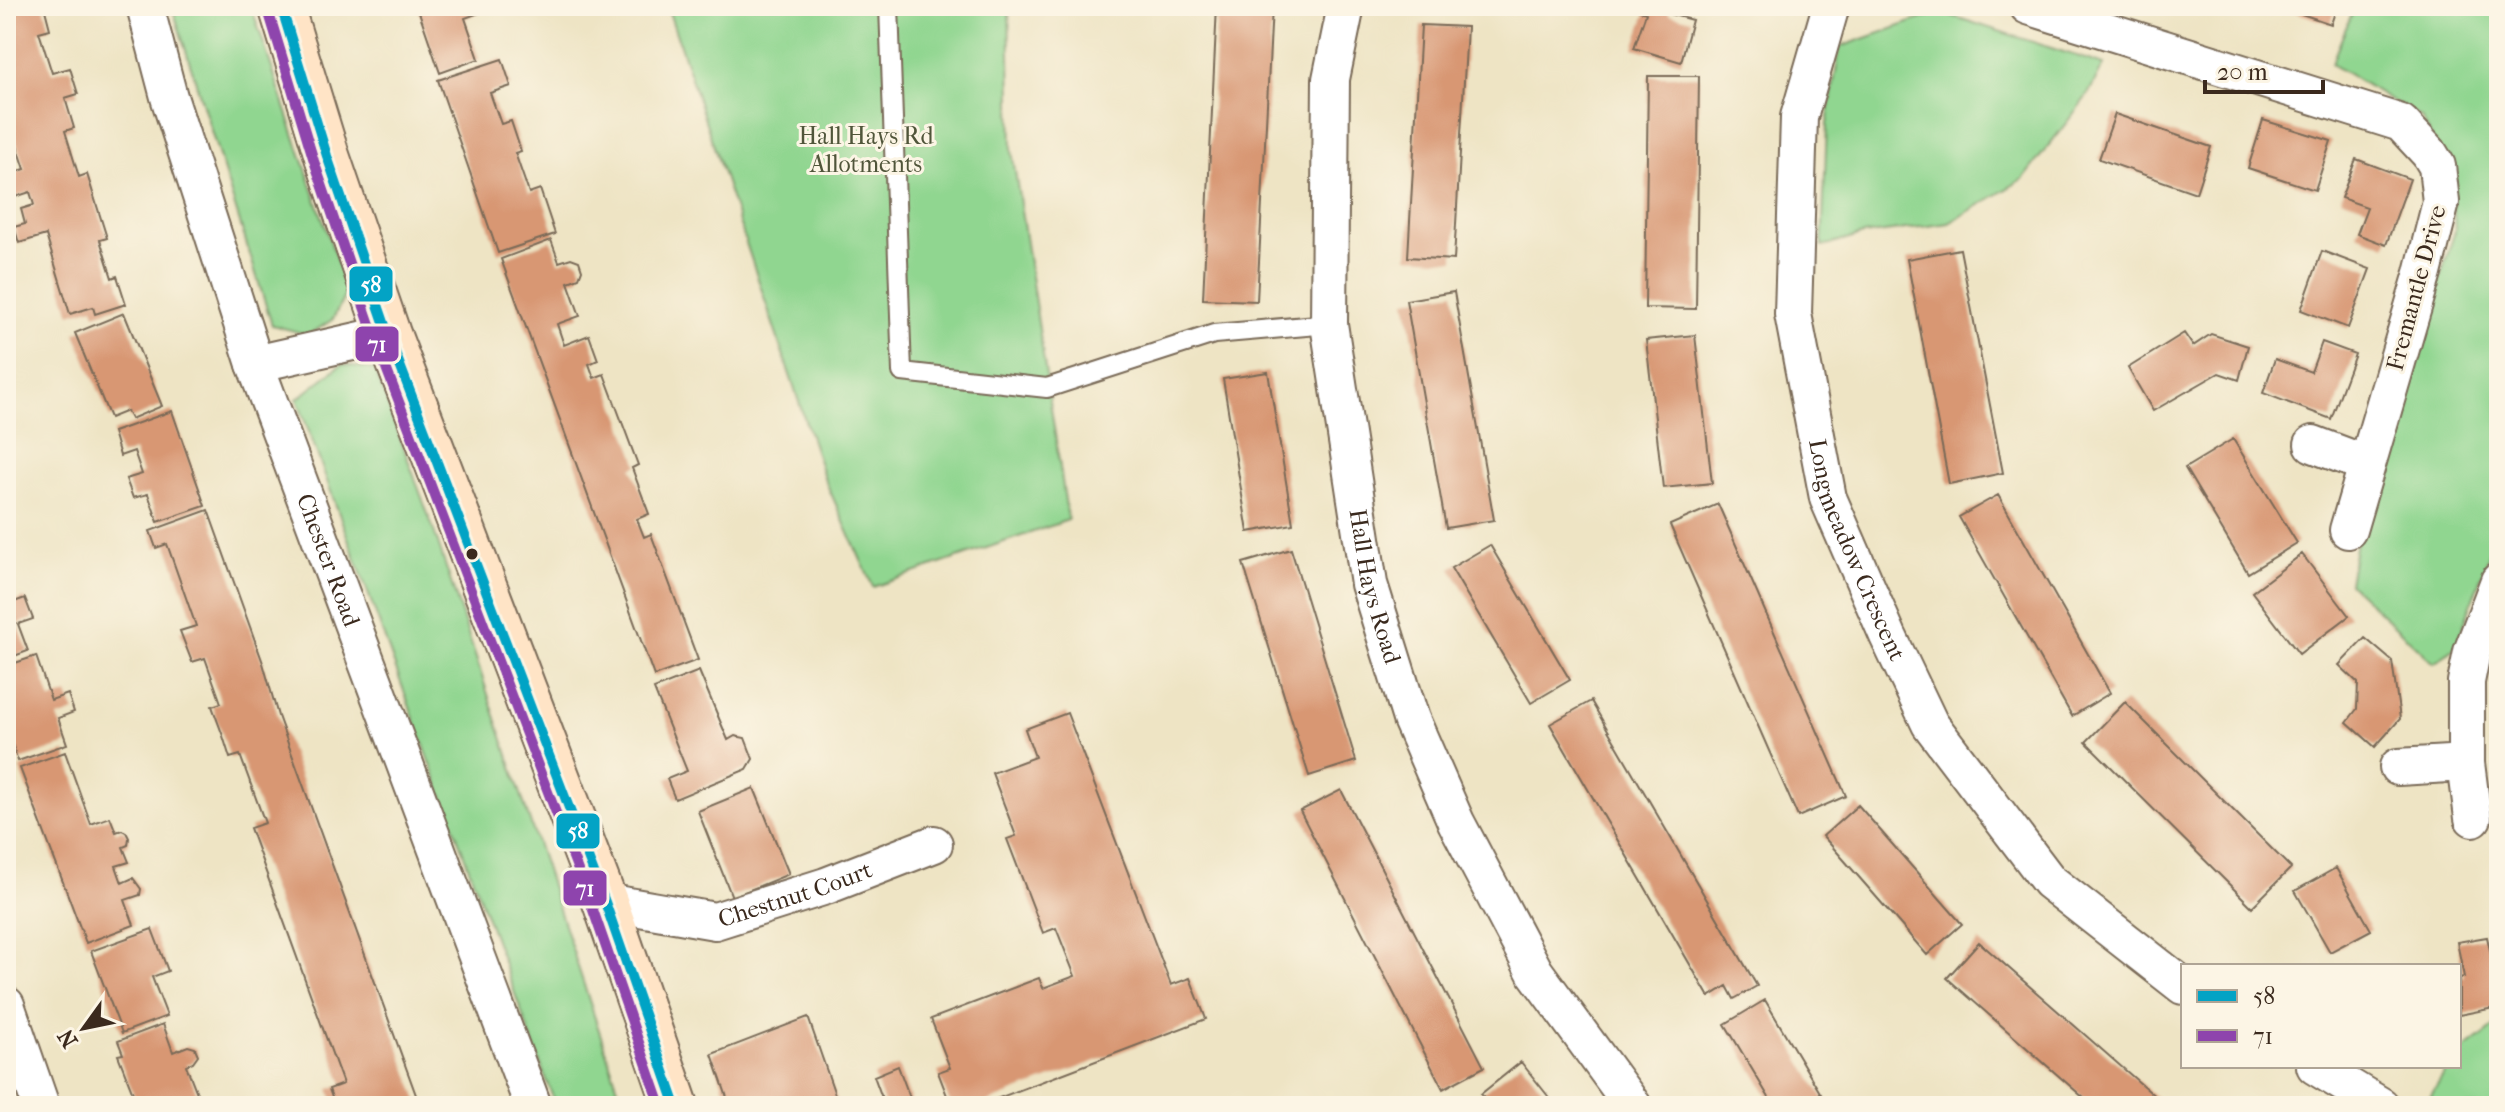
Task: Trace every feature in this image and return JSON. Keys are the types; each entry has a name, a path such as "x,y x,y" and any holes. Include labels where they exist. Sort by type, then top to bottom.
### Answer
{"main road":[{"path":"281,6 327,156 388,334 605,902 676,1106"}],"street":[{"name":"Chester Road","path":"145,6 169,97 255,364 533,1106"},
{"name":"Hall Hays Road","path":"1346,6 1331,79 1329,324 1369,584 1411,719 1456,822 1535,972 1633,1106"},
{"name":"Longmeadow Crescent","path":"1831,6 1799,117 1793,314 1828,498 1930,724 2049,881 2181,984"},
{"name":"Fremantle Drive","path":"2028,6 2401,123 2437,166 2441,202 2348,530"},
{"path":"255,364 388,334"},
{"path":"2313,444 2366,464"},
{"path":"2473,818 2466,763 2466,682 2472,652 2499,581"},
{"path":"2398,767 2466,763"},
{"name":"Chestnut Court","path":"605,902 715,921 826,886 934,844"},
{"path":"6,1005 41,1106"},
{"path":"2318,1068 2381,1106"}],"lane":[{"path":"889,6 902,372 1047,388 1214,334 1329,324"}],"green space":[{"path":"172,6 251,6 347,291 333,319 309,335 272,325"},
{"name":"Hall Hays Rd Allotments","path":"667,6 1009,6 1012,151 1068,520 873,587 825,480"},
{"path":"2355,6 2499,6 2499,528 2455,648 2434,663 2349,583 2356,541 2455,231 2452,175 2421,118 2331,64"},
{"path":"1940,12 2104,65 2087,96 2023,179 1949,223 1863,235 1822,247 1827,124 1840,47"},
{"path":"342,364 375,370 432,525 624,1106 556,1106 297,399"},
{"path":"2499,1023 2499,1106 2444,1106 2430,1097 2448,1068 2461,1068 2461,1052"}],"building":[{"path":"30,6 44,6 50,29 39,32 52,73 70,68 78,94 65,98 74,128 65,131 79,177 87,174 107,238 100,240 112,278 117,276 126,304 95,314 93,307 70,314 46,235 19,243 14,227 25,224 21,209 34,205 30,192 12,198 6,178 6,175 25,169 14,136 6,139 6,13"},
{"path":"417,6 498,6 465,18 479,59 440,73"},
{"path":"1217,6 1272,6 1257,301 1203,299"},
{"path":"1627,6 1665,6 1669,14 1692,20 1681,62 1634,48 1646,13"},
{"path":"2278,6 2337,6 2331,24"},
{"path":"1421,25 1467,27 1454,260 1408,257"},
{"path":"502,59 511,86 490,93 501,124 511,121 521,151 515,153 529,193 540,189 555,234 498,253 438,80"},
{"path":"1648,76 1699,76 1696,309 1645,308"},
{"path":"2115,114 2211,147 2196,193 2099,159"},
{"path":"2263,120 2331,141 2315,190 2248,168"},
{"path":"2356,159 2410,179 2386,245 2357,234 2367,207 2341,198"},
{"path":"551,240 559,262 571,258 579,261 582,270 579,278 568,282 580,316 557,324 564,345 589,335 598,360 589,364 594,378 604,374 638,465 632,468 649,514 637,519 644,537 651,534 698,660 654,676 501,259"},
{"path":"1960,249 2003,473 1949,484 1907,259"},
{"path":"2322,251 2370,269 2348,328 2301,310"},
{"path":"1454,292 1494,520 1446,528 1406,300"},
{"path":"124,313 162,406 131,419 127,411 110,418 75,333"},
{"path":"2184,333 2193,346 2211,334 2248,346 2239,380 2219,373 2153,411 2128,368"},
{"path":"1695,335 1712,483 1663,488 1646,340"},
{"path":"2322,342 2355,354 2331,419 2263,393 2275,359 2311,372"},
{"path":"1268,372 1293,524 1248,532 1223,379"},
{"path":"172,411 205,506 158,522 148,494 133,498 126,479 142,474 134,451 120,456 113,432"},
{"path":"2233,439 2297,543 2248,573 2185,468"},
{"path":"1998,495 2110,693 2072,716 1959,517"},
{"path":"1718,504 1846,796 1798,817 1670,525"},
{"path":"208,510 263,663 278,716 420,1106 365,1106 364,1103 335,1106 329,1089 343,1084 250,828 265,823 240,755 230,758 212,706 221,703 205,658 192,662 180,631 196,626 167,544 156,548 150,531"},
{"path":"1490,545 1570,680 1531,703 1451,568"},
{"path":"1291,549 1356,761 1309,776 1243,563"},
{"path":"2302,554 2349,616 2299,654 2252,592"},
{"path":"25,598 33,619 18,624 28,651 6,659 6,605"},
{"path":"2365,638 2392,661 2400,719 2375,747 2347,722 2357,709 2358,683 2339,665"},
{"path":"36,656 51,700 68,694 74,712 58,718 67,744 18,761 6,726 6,666"},
{"path":"699,671 728,740 735,736 745,738 753,759 747,769 675,799 667,779 687,771 654,689"},
{"path":"1591,701 1757,986 1734,999 1727,986 1709,997 1550,724"},
{"path":"2125,702 2291,868 2252,907 2086,742"},
{"path":"1067,713 1171,985 1190,978 1206,1019 978,1106 951,1106 938,1072 950,1068 931,1019 1039,978 1043,988 1075,976 1056,928 1043,933 1007,839 1016,836 992,773 1035,757 1025,729"},
{"path":"65,752 91,824 110,817 116,832 126,832 128,845 123,847 129,862 116,866 122,883 133,878 141,889 140,895 125,900 134,925 86,943 20,768"},
{"path":"754,788 789,874 732,897 698,811"},
{"path":"1341,790 1484,1067 1443,1089 1300,811"},
{"path":"1858,805 1962,924 1927,955 1823,836"},
{"path":"2336,868 2371,930 2330,952 2295,891"},
{"path":"152,929 168,971 152,977 167,1016 122,1033 91,951"},
{"path":"2487,937 2499,989 2499,1007 2461,1015 2461,978 2464,977 2457,942"},
{"path":"1979,942 2157,1098 2150,1106 2093,1106 1947,978"},
{"path":"1765,1000 1828,1106 1774,1106 1725,1024"},
{"path":"808,1017 839,1106 730,1106 712,1054"},
{"path":"163,1024 173,1052 188,1046 195,1048 198,1055 186,1065 202,1106 138,1106 118,1055 123,1054 118,1041"},
{"path":"1521,1062 1556,1106 1491,1106 1481,1094"},
{"path":"898,1066 913,1106 885,1106 874,1076"}],"transit line":[{"name":"58","path":"281,6 327,156 388,334 605,902 676,1106"},
{"name":"71","path":"268,10 314,161 375,339 592,907 661,1106"}]}
